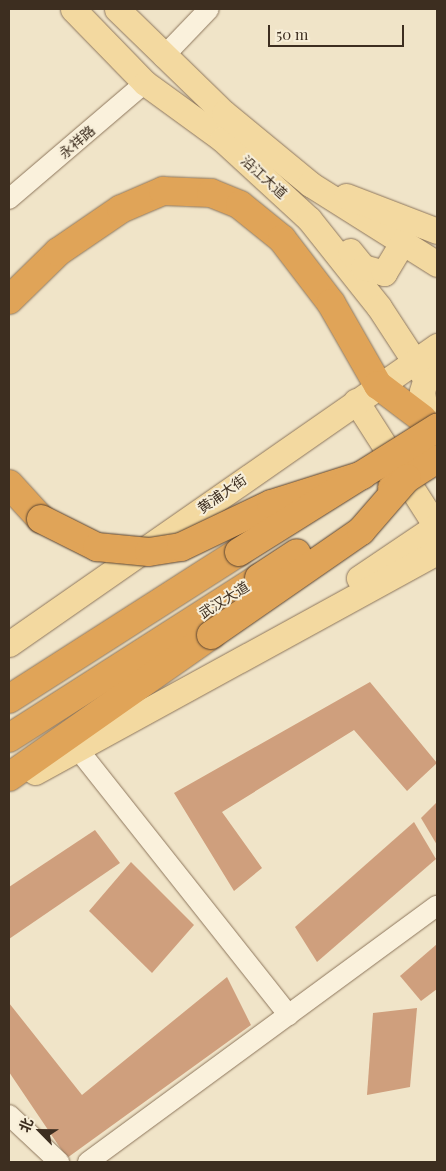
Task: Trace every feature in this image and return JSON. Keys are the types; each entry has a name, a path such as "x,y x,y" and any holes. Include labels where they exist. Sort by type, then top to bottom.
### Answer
{"highway":[{"path":"9,300 29,276 90,227 153,194 178,190 211,194 240,204 267,225 331,303 378,385 430,424 362,475 9,699"},
{"name":"武汉大道","path":"9,738 437,459"},
{"path":"9,484 41,519 77,541 148,552 181,547 271,504 362,475"},
{"path":"9,777 361,531 408,478"}],"main road":[{"name":"沿江大道","path":"73,9 145,83 222,139 308,219 419,368"},
{"name":"沿江大道","path":"116,9 163,57 310,184"},
{"path":"310,184 437,231"},
{"path":"310,184 402,244 437,264"},
{"path":"308,219 334,228 359,264 374,272 390,268 402,244"},
{"name":"黄浦大街","path":"9,644 378,385 419,368 437,346"},
{"path":"437,350 419,368 430,424 437,448"},
{"path":"309,622 330,598 436,526 356,401"},
{"path":"9,787 437,552"}],"street":[{"path":"163,57 209,9"},
{"name":"永祥路","path":"9,199 145,83"},
{"path":"77,748 289,1015"},
{"path":"88,1162 437,906"},
{"path":"9,1115 59,1162"}],"building":[{"path":"370,682 437,763 407,791 354,730 222,812 262,868 234,891 174,793"},
{"path":"437,802 437,845 421,818"},
{"path":"414,822 436,859 317,962 295,927"},
{"path":"95,830 120,863 9,939 9,887"},
{"path":"131,862 194,925 152,973 89,911"},
{"path":"437,944 437,989 421,1001 400,976"},
{"path":"227,977 251,1025 67,1158 9,1072 9,1003 82,1095"},
{"path":"417,1008 410,1087 367,1095 373,1013"}]}
